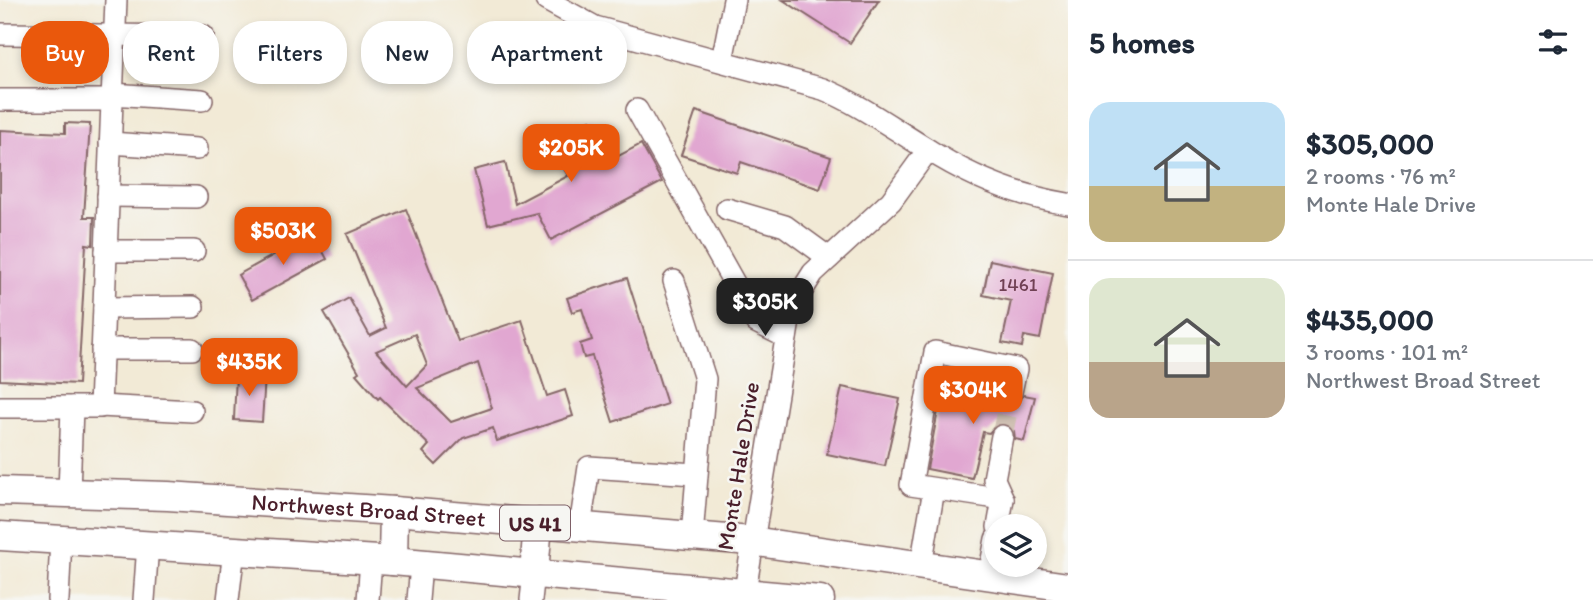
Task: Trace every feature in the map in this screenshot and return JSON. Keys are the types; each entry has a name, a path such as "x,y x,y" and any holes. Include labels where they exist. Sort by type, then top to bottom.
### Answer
{"main road":[{"name":"Northwest Broad Street","path":"0,491 394,511 692,536 751,541 984,574"},
{"path":"382,561 394,511"},
{"path":"532,587 538,523"},
{"name":"US 41","path":"0,536 382,561 421,565 532,587 699,594 745,591 781,598 820,600"},
{"name":"Northwest Broad Street","path":"1002,577 1068,587"}],"street":[{"path":"100,406 116,0"},
{"path":"546,0 595,27 823,89 855,102 928,150 992,183 1068,204"},
{"path":"722,61 734,0"},
{"path":"0,34 123,33"},
{"path":"0,100 112,97 202,100"},
{"path":"636,110 756,322 770,332 786,337"},
{"path":"110,143 198,149"},
{"name":"Monte Hale Drive","path":"745,591 751,541 791,309 813,273 891,201 928,150"},
{"path":"108,196 196,197"},
{"path":"727,209 785,226 829,258"},
{"path":"106,251 194,251"},
{"path":"674,281 705,379 695,474 692,536"},
{"path":"104,308 193,307"},
{"path":"102,349 192,349"},
{"path":"1003,499 911,485 935,352 1016,369 1011,392"},
{"path":"0,407 100,406 192,411"},
{"path":"69,493 72,407"},
{"path":"1000,514 1003,499 994,480 1002,436"},
{"path":"580,527 589,467 695,474"},
{"path":"921,566 934,489"},
{"path":"58,600 61,539"},
{"path":"144,600 148,544"},
{"path":"228,600 234,550"},
{"path":"368,600 382,561"},
{"path":"418,600 421,565"}],"building":[{"path":"783,0 879,0 850,43"},
{"path":"696,111 831,157 820,189 741,162 737,173 681,155"},
{"path":"590,120 611,160 641,144 662,182 551,240 537,213 488,225 474,170 505,162 515,204 568,176 550,141"},
{"path":"65,123 90,124 84,217 94,217 93,245 86,244 78,384 0,380 0,130 65,133"},
{"path":"406,209 458,341 522,320 547,396 565,390 573,416 497,441 493,428 463,438 436,465 423,452 429,445 380,397 378,399 356,374 359,372 324,312 349,298 370,336 386,328 347,234","holes":["415,334 427,365 407,386 376,351","478,363 492,408 451,422 417,388"]},
{"path":"313,233 327,259 252,300 238,275"},
{"path":"990,260 1053,273 1040,339 1024,336 1022,347 1002,343 1011,301 983,295"},
{"path":"627,278 667,404 613,422 592,356 584,358 580,344 592,340 582,309 572,312 567,298"},
{"path":"236,374 265,376 262,422 234,420"},
{"path":"961,381 998,389 999,397 1008,405 1016,404 1024,395 1035,397 1024,441 1015,439 1014,431 1005,423 997,424 989,433 983,432 972,478 927,469 941,395 957,399"},
{"path":"842,387 900,399 885,466 827,454"}],"tunnel":[{"path":"1002,436 1011,392"}]}
